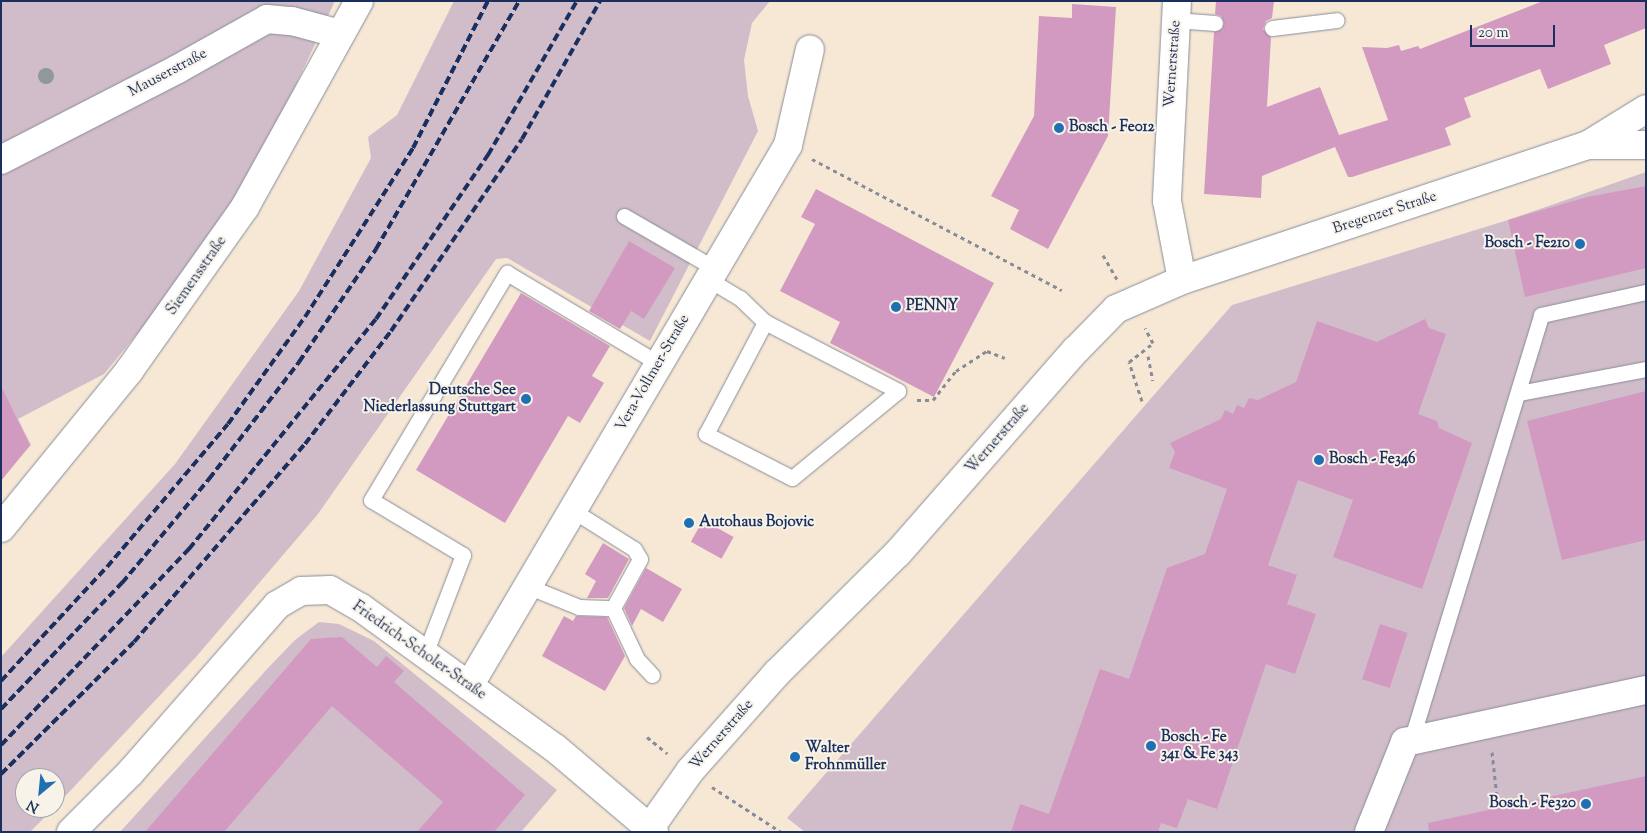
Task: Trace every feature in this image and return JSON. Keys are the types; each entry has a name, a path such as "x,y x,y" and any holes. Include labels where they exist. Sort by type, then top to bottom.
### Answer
{"street":[{"name":"Siemensstraße","path":"1,528 129,371 245,208 359,1"},
{"name":"Wernerstraße","path":"650,830 690,771 736,719 898,553 1106,318 1130,301 1182,280 1167,201 1176,11"},
{"name":"Mauserstraße","path":"1,160 176,70 268,19 292,21 340,34"},
{"name":"Vera-Vollmer-Straße","path":"468,686 788,145 810,49"},
{"name":"Bregenzer Straße","path":"1182,280 1588,146 1646,109"},
{"name":"Bregenzer Straße","path":"1588,146 1646,145"},
{"name":"Friedrich-Scholer-Straße","path":"71,832 130,773 277,605 301,591 330,590 360,607 555,748 650,830"},
{"path":"1368,832 1405,742 1646,690"}],"lane":[{"path":"1176,11 1214,23"},
{"path":"1272,28 1337,20"},
{"path":"624,216 711,274 765,322 898,391 792,478 706,434 765,322"},
{"path":"425,654 464,555 371,500 507,273 658,363"},
{"path":"1412,740 1451,603 1519,393 1541,315 1646,292"},
{"path":"1519,393 1646,369"},
{"path":"572,510 634,549 640,559 614,608"},
{"path":"527,586 579,607 614,608"},
{"path":"614,608 637,659 652,675"}],"path":[{"path":"788,145 1062,290"},
{"path":"898,391 922,403 934,400 956,371 987,351 1005,358"},
{"path":"1148,356 1153,381"},
{"path":"1489,724 1498,806"},
{"path":"748,813 781,832"}],"shaded area":[{"path":"1,1 335,1 279,121 236,200 179,283 104,374 18,419 31,445 1,480"},
{"path":"454,1 770,1 752,23 744,60 748,96 758,131 650,341 507,258 496,259 318,514 196,657 65,796 65,768 15,768 15,818 44,818 30,832 1,832 1,657 175,464 299,291 371,158 368,137 397,115"},
{"path":"1646,172 1646,832 805,832 787,818 1232,305 1508,220"},
{"path":"319,622 339,624 374,641 557,790 521,832 120,832 268,668 295,640"}],"building":[{"path":"1216,1 1274,1 1272,18 1266,21 1263,29 1271,37 1267,107 1320,87 1339,135 1388,120 1362,47 1387,48 1399,45 1401,51 1418,46 1420,49 1543,1 1646,1 1646,28 1604,45 1611,64 1548,89 1540,69 1464,98 1471,117 1445,128 1451,145 1352,177 1348,177 1335,147 1262,176 1261,198 1204,194 1214,32 1222,29 1224,23 1221,16 1215,14"},
{"name":"Bosch - Fe012","path":"1072,4 1116,7 1108,136 1048,249 1010,229 1019,210 991,196 1034,116 1039,16 1072,18"},
{"name":"Bosch - Fe210","path":"1646,186 1646,268 1525,297 1508,220 1587,197"},
{"name":"PENNY","path":"816,189 994,283 934,397 830,343 840,322 780,291 815,224 801,217"},
{"path":"629,241 675,268 644,319 631,311 620,329 589,311"},
{"name":"Deutsche See Niederlassung Stuttgart","path":"521,293 610,346 592,376 604,383 580,423 568,416 505,523 416,470"},
{"path":"1425,319 1429,328 1446,334 1418,414 1437,421 1439,428 1472,443 1422,589 1333,557 1353,500 1298,480 1268,565 1297,575 1287,604 1316,614 1295,674 1266,664 1217,809 1188,799 1177,828 1161,823 1158,832 1011,832 1020,804 1049,814 1100,669 1129,679 1167,568 1205,554 1227,489 1169,468 1175,452 1170,443 1221,419 1225,410 1233,414 1237,405 1244,408 1249,398 1258,400 1296,382 1317,321 1377,342"},
{"path":"1,386 30,445 1,481"},
{"path":"1646,391 1646,540 1562,560 1527,421"},
{"path":"703,520 734,537 721,559 691,542"},
{"path":"603,543 629,559 608,598 587,598 596,581 585,574"},
{"path":"646,568 682,589 663,622 641,609 632,626 624,608"},
{"path":"564,616 573,621 576,616 607,617 625,656 605,691 542,656"},
{"path":"1380,624 1408,633 1390,688 1362,679"},
{"path":"342,637 377,667 386,656 404,671 394,682 525,795 494,832 417,832 443,802 332,706 224,832 145,832 311,639"},
{"name":"Bosch - Fe320","path":"1646,776 1646,832 1429,832 1428,823"}],"railway":[{"path":"1,681 107,567 228,424 305,317 413,148 488,1"},
{"path":"1,709 122,583 209,479 299,362 376,249 519,1"},
{"path":"1,745 189,549 376,319 488,155 577,1"},
{"path":"1,774 134,642 305,444 391,331 522,139 600,1"}],"place":[{"name":"Bosch - Fe012","path":"1059,128"},
{"name":"Bosch - Fe210","path":"1580,244"},
{"name":"PENNY","path":"896,307"},
{"name":"Deutsche See Niederlassung Stuttgart","path":"526,399"},
{"name":"Bosch - Fe346","path":"1319,460"},
{"name":"Autohaus Bojovic","path":"689,523"},
{"name":"Bosch - Fe 341 & Fe 343","path":"1151,746"},
{"name":"Walter Frohnmüller","path":"795,757"},
{"name":"Bosch - Fe320","path":"1586,804"}]}
